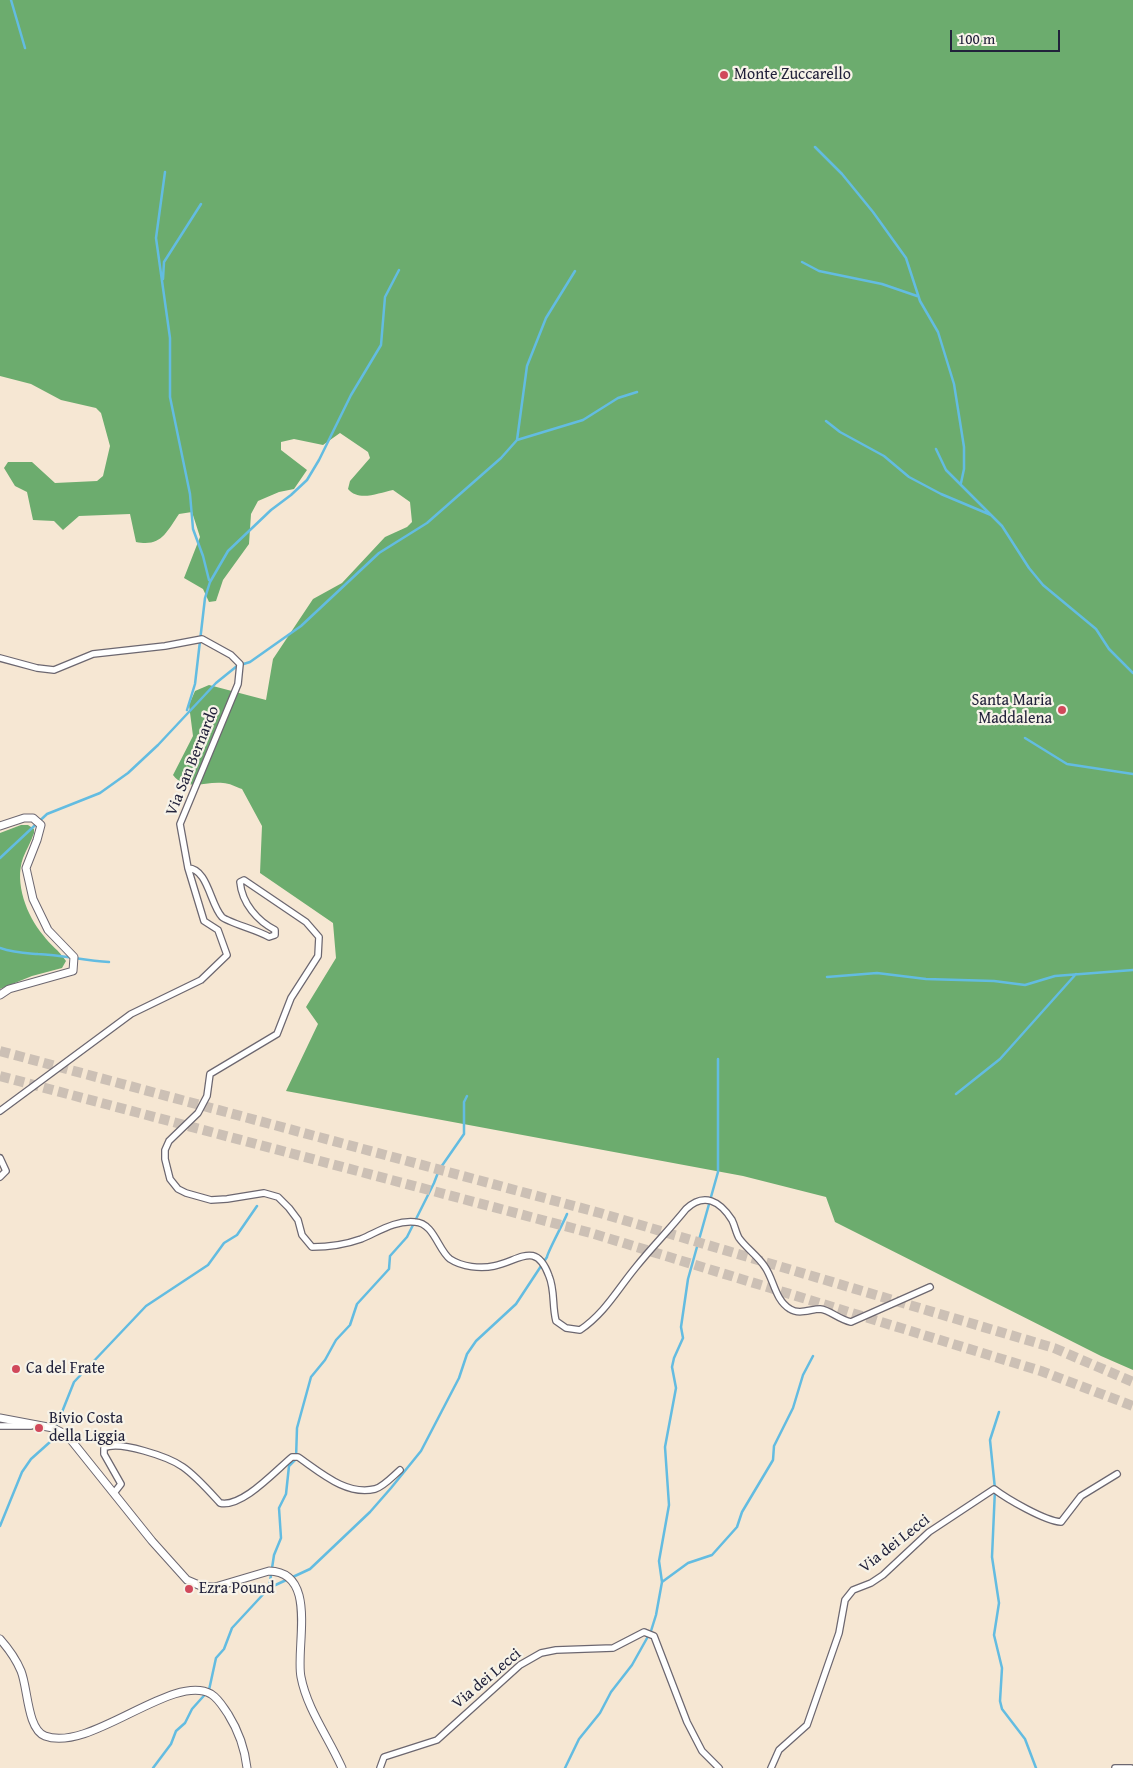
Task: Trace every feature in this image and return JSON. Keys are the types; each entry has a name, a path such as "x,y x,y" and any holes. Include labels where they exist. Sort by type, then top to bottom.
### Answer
{"street":[{"name":"Via San Bernardo","path":"0,658 37,668 54,670 93,654 165,646 202,639 231,655 240,667 238,684 220,732 180,824 188,868 204,920 218,930 227,955 201,980 131,1014 0,1111"},
{"path":"0,826 24,818 34,820 40,825 38,840 26,868 32,899 48,930 74,957 75,964 73,971 10,989 0,995"},
{"path":"188,868 194,868 201,874 216,907 224,918 258,930 269,937 275,935 275,930 260,922 251,910 242,892 240,882 244,880 306,922 319,937 318,956 291,998 277,1034 210,1074 207,1096 198,1113 169,1141 165,1150 165,1160 170,1179 178,1189 211,1200 264,1193 278,1197 298,1220 302,1235 312,1247 324,1247 360,1239 401,1223 416,1222 427,1228 449,1258 464,1265 495,1266 523,1254 534,1256 544,1264 550,1278 556,1321 566,1328 580,1330 595,1320 606,1308 635,1268 686,1209 695,1201 706,1199 720,1205 732,1220 739,1237 764,1266 778,1296 790,1310 805,1312 819,1309 829,1311 838,1319 851,1322 930,1287"},
{"path":"0,1158 6,1172 0,1176"},
{"path":"0,1418 53,1428 67,1435 152,1541 187,1580 201,1586 215,1587 269,1571 277,1571 294,1582 300,1597 302,1627 301,1676 309,1700 342,1768"},
{"path":"0,1426 38,1425"},
{"path":"114,1493 121,1484 104,1454 104,1448 107,1446 145,1452 183,1467 220,1503 227,1505 241,1500 295,1457 336,1482 354,1490 377,1489 400,1470"},
{"name":"Via dei Lecci","path":"771,1768 779,1750 807,1724 839,1633 845,1600 853,1590 871,1583 883,1575 929,1532 994,1489 1012,1502 1028,1508 1050,1522 1061,1522 1081,1496 1117,1474"},
{"name":"Via dei Lecci","path":"380,1768 384,1757 437,1740 520,1665 541,1653 556,1650 613,1648 644,1632 654,1636 687,1722 702,1751 719,1768"},
{"path":"0,1639 21,1671 27,1688 32,1722 36,1731 45,1736 56,1738 78,1735 95,1730 187,1691 200,1691 210,1693 220,1701 231,1718 238,1734 247,1768"},
{"path":"1115,1768 1131,1768"}],"green space":[{"path":"0,0 1133,0 1133,1370 1101,1356 835,1222 826,1197 743,1176 286,1091 318,1024 306,1007 336,958 333,923 260,873 262,826 242,789 225,783 196,785 184,783 173,775 193,736 189,705 195,691 209,685 266,700 273,659 313,599 342,583 385,537 407,527 412,522 410,502 393,490 363,496 352,493 348,489 350,481 370,458 368,452 340,433 323,445 294,439 281,442 281,450 307,470 294,489 279,492 258,501 251,514 249,544 223,580 216,601 209,602 203,589 184,578 200,537 192,512 179,514 162,537 144,543 136,542 130,514 79,516 63,530 54,521 33,520 27,492 15,486 4,468 8,462 32,462 55,483 97,481 103,476 110,446 101,413 96,408 61,400 31,384 0,376"},
{"path":"21,825 28,825 34,829 23,858 20,878 27,909 46,939 66,961 62,968 32,976 0,989 0,833"}],"waterway":[{"path":"11,0 25,48"},
{"path":"815,147 842,174 873,212 906,258 920,301 938,332 954,384 964,447 964,469 961,483"},
{"path":"165,172 156,238 170,338 170,397 190,494 193,529 209,580"},
{"path":"163,279 164,262 201,204"},
{"path":"802,262 819,271 882,284 917,296"},
{"path":"187,710 195,684 205,598 210,582 228,551 271,510 307,480 351,395 381,345 385,297 399,270"},
{"path":"0,858 47,814 100,793 128,773 158,745 216,683 237,666 250,662 301,626 379,553 427,523 501,458 517,440 527,366 546,318 575,271"},
{"path":"517,440 583,420 618,398 637,392"},
{"path":"826,421 840,432 884,456 909,477 941,494 991,515"},
{"path":"936,449 946,470 1002,526 1029,568 1043,585 1096,629 1109,649 1133,673"},
{"path":"1025,738 1067,764 1133,774"},
{"path":"0,948 10,951 109,962"},
{"path":"827,977 877,973 926,979 994,981 1025,985 1055,976 1133,970"},
{"path":"956,1094 1000,1059 1076,974"},
{"path":"565,1768 579,1739 600,1713 611,1692 632,1665 651,1631 656,1615 662,1582 659,1561 669,1505 665,1447 676,1388 672,1367 683,1338 681,1327 688,1279 718,1172 718,1059"},
{"path":"153,1768 171,1744 176,1731 185,1723 192,1709 209,1690 216,1658 224,1649 232,1628 269,1588 274,1555 281,1538 279,1508 286,1494 289,1466 296,1459 297,1428 311,1377 325,1360 336,1340 350,1325 357,1304 389,1269 390,1256 407,1237 439,1170 464,1134 464,1102 467,1096"},
{"path":"0,1526 22,1472 31,1459 50,1442 74,1382 146,1306 208,1265 224,1243 237,1235 257,1206"},
{"path":"269,1588 310,1569 370,1512 421,1451 459,1378 467,1354 476,1341 516,1304 547,1257 567,1214"},
{"path":"662,1582 688,1563 712,1555 737,1527 742,1512 773,1460 774,1446 793,1408 803,1375 813,1356"},
{"path":"999,1412 990,1440 995,1489 992,1557 999,1603 994,1635 1002,1668 1000,1701 1002,1709 1025,1739 1036,1768"}],"tunnel":[{"path":"0,1051 600,1213 1054,1348 1133,1382"},
{"path":"0,1076 591,1233 1041,1371 1133,1406"}],"place":[{"name":"Monte Zuccarello","path":"724,75"},
{"name":"Santa Maria Maddalena","path":"1062,710"},
{"name":"Ca del Frate","path":"16,1369"},
{"name":"Bivio Costa della Liggia","path":"39,1428"},
{"name":"Ezra Pound","path":"189,1589"}]}
